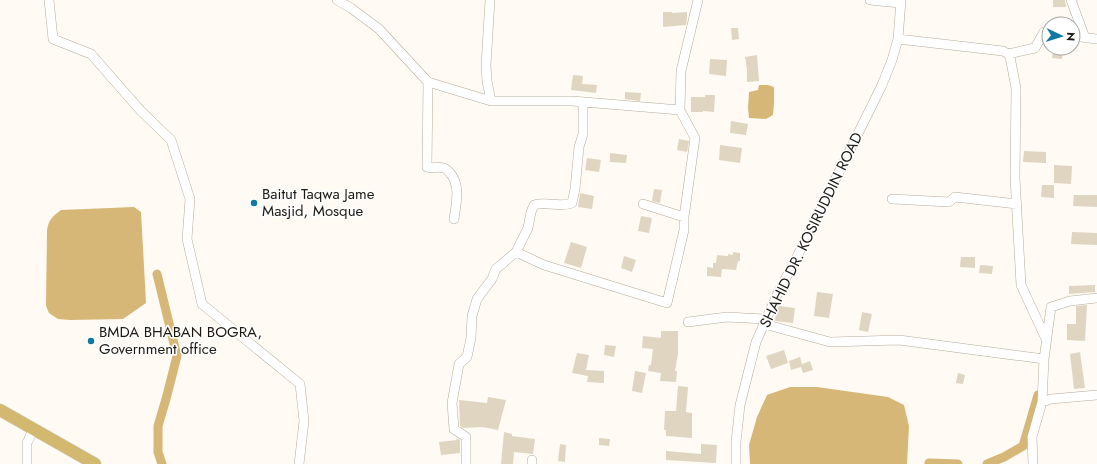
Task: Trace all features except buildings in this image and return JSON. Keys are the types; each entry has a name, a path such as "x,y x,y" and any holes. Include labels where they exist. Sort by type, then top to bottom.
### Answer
{"main road":[{"path":"0,410 95,464"}],"street":[{"path":"49,0 53,39 91,54 141,111 171,140 190,199 187,239 202,304 300,384 304,421 299,464"},
{"path":"337,0 351,8 379,29 428,82 491,101 583,102 680,110"},
{"path":"490,0 486,65 487,81 491,101"},
{"path":"516,252 544,265 667,303 684,230 684,217 695,138 680,110 682,71 698,0"},
{"path":"870,0 901,2"},
{"path":"1071,0 1085,38"},
{"name":"SHAHID DR. KOSIRUDDIN ROAD","path":"736,464 736,442 740,405 756,342 776,295 802,247 882,85 892,60 898,39 901,2"},
{"path":"1081,37 1097,39"},
{"path":"1008,54 1036,48 1041,38"},
{"path":"898,39 1003,51 1010,57 1016,88 1015,178 1021,285 1046,339"},
{"path":"428,82 427,167 431,169 442,167 454,177 457,188 454,220"},
{"path":"466,464 466,437 454,429 452,403 459,364 467,357 471,338 472,316 477,299 492,280 496,269 516,252 528,228 534,205 539,203 565,206 572,203 575,189 579,147 584,134 583,102"},
{"path":"892,199 949,202 955,198 1017,204"},
{"path":"643,204 684,217"},
{"path":"1033,464 1032,437 1042,402 1044,359 1051,307 1070,301 1097,298"},
{"path":"688,322 727,317 765,322 830,342 898,340 1044,359"},
{"path":"1042,402 1051,399 1097,395"},
{"path":"28,464 27,442 34,428"}],"shaded area":[{"path":"759,85 774,87 773,115 766,119 749,118 749,92 758,90"},
{"path":"134,207 141,212 146,303 123,319 70,320 58,319 49,313 46,306 47,231 48,224 51,219 61,210"},
{"path":"790,387 817,387 888,397 904,405 909,426 907,464 750,464 749,445 757,417 767,395"}],"waterway":[{"path":"157,274 177,356 158,426 158,452 162,464"},
{"path":"987,464 1004,457 1023,446 1038,395"},
{"path":"929,464 958,464"}],"place":[{"name":"Baitut Taqwa Jame Masjid, Mosque","path":"254,203"},
{"name":"BMDA BHABAN BOGRA, Government office","path":"91,341"}]}
